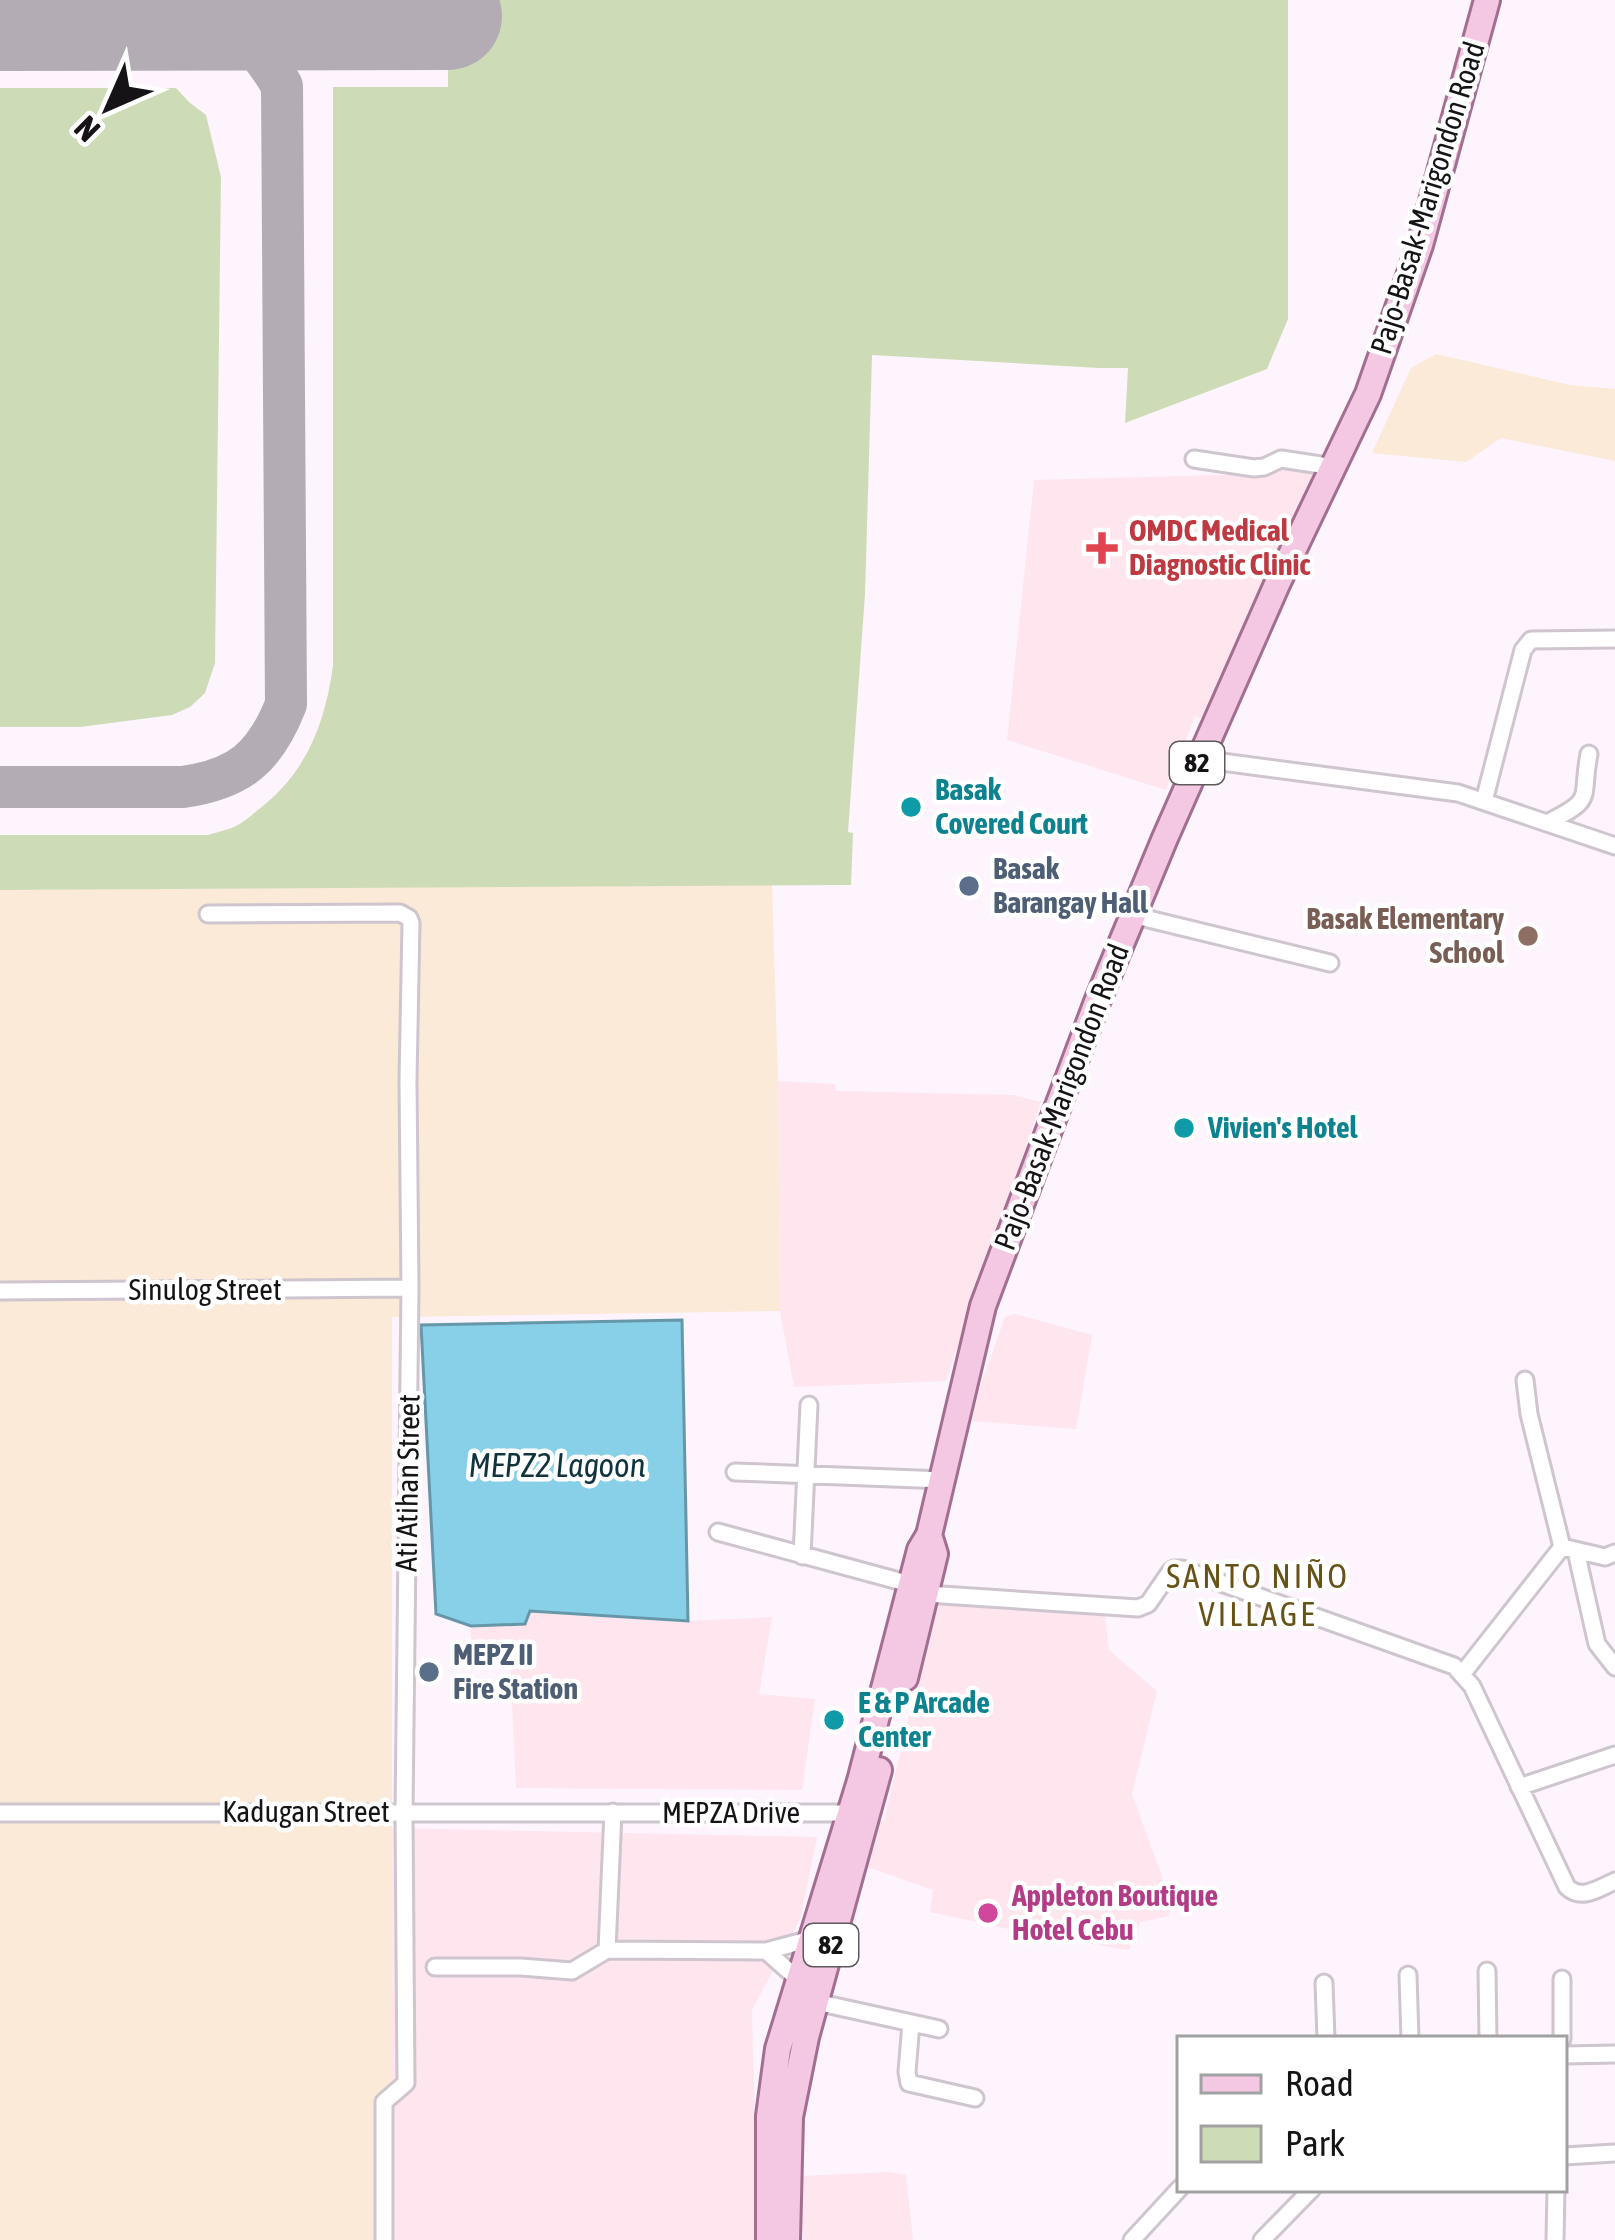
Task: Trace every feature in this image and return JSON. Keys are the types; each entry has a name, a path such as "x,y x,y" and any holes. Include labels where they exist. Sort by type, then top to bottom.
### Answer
{"main road":[{"name":"Pajo-Basak-Marigondon Road","path":"787,2240 790,2117 918,1589 920,1550 929,1535 944,1480 983,1306 1132,915 1380,361 1420,245 1487,0"},
{"name":"Pajo-Basak-Marigondon Road","path":"769,2240 770,2116 778,2049 918,1589"}],"street":[{"path":"1194,459 1254,468 1281,460 1334,467"},
{"path":"1484,801 1522,650 1531,640 1615,640"},
{"path":"1550,822 1586,796 1589,754"},
{"path":"1198,759 1458,793 1615,846"},
{"name":"Ati Atihan Street","path":"208,914 400,913 411,923 406,2083 385,2102 384,2240"},
{"path":"1132,915 1330,962"},
{"name":"Sinulog Street","path":"0,1291 410,1288"},
{"path":"1525,1380 1529,1414 1597,1643 1615,1667"},
{"path":"802,1556 809,1405"},
{"path":"735,1472 944,1480"},
{"path":"718,1532 918,1589 1138,1608 1148,1604 1169,1572 1182,1569 1454,1666 1472,1686 1568,1887 1583,1894 1615,1881"},
{"path":"1569,1549 1605,1557 1615,1553"},
{"path":"1462,1673 1569,1549"},
{"path":"1519,1787 1615,1755"},
{"path":"608,1950 613,1812"},
{"name":"Kadugan Street","path":"0,1813 613,1812"},
{"name":"MEPZA Drive","path":"613,1812 849,1813"},
{"path":"435,1967 572,1971 608,1950 766,1951 811,1939"},
{"path":"766,1951 799,1980"},
{"path":"1486,1971 1488,2036"},
{"path":"1408,1975 1410,2036"},
{"path":"1562,1979 1562,2036"},
{"path":"1324,1984 1326,2036"},
{"path":"815,2002 939,2030"},
{"path":"910,2023 909,2083 975,2098"},
{"path":"1567,2055 1615,2054"},
{"path":"1567,2156 1615,2153"},
{"path":"1132,2240 1177,2191"},
{"path":"1262,2240 1309,2192"},
{"path":"1555,2240 1556,2192"}],"shaded area":[{"path":"1436,354 1570,385 1615,389 1615,461 1501,438 1466,462 1372,453 1411,368"},
{"path":"1281,463 1316,469 1276,574 1205,720 1195,716 1166,790 1007,740 1034,480 1258,474"},
{"path":"772,884 780,1311 392,1317 392,2240 0,2240 0,890"},
{"path":"778,1081 835,1084 836,1091 1013,1095 1041,1102 946,1381 794,1387 780,1311"},
{"path":"1015,1314 1092,1335 1076,1429 972,1421 1005,1317"},
{"path":"936,1602 1104,1609 1109,1650 1157,1691 1132,1794 1171,1901 1169,1916 1140,1922 1129,1950 930,1912 933,1890 862,1865 874,1822 884,1821"},
{"path":"529,1611 688,1621 772,1617 759,1694 815,1699 802,1790 516,1788 510,1660 471,1660 471,1626 524,1624"},
{"path":"392,1828 817,1837 801,1917 752,2010 758,2240 392,2240"},
{"path":"906,2175 913,2240 803,2240 801,2176"}],"green space":[{"path":"448,0 1288,0 1288,319 1267,369 1125,423 1128,368 872,355 865,594 848,832 853,833 851,885 0,890 0,835 208,835 229,829 275,795 311,746 333,666 333,87 448,87"},
{"path":"0,88 176,88 206,115 221,177 215,663 205,693 172,715 80,727 0,727"}],"water":[{"name":"MEPZ2 Lagoon","path":"682,1320 688,1621 530,1611 525,1624 471,1626 436,1614 421,1325"}],"taxiway":[{"path":"0,787 183,787 203,783 248,763 269,739 286,704 282,86 254,47 217,17"}],"runway":[{"path":"0,17 448,16"}],"place":[{"name":"OMDC Medical Diagnostic Clinic","path":"1102,548"},
{"name":"Basak Covered Court","path":"911,807"},
{"name":"Basak Barangay Hall","path":"969,886"},
{"name":"Basak Elementary School","path":"1528,936"},
{"name":"Vivien's Hotel","path":"1184,1128"},
{"name":"MEPZ II Fire Station","path":"429,1672"},
{"name":"E & P Arcade Center","path":"834,1720"},
{"name":"Appleton Boutique Hotel Cebu","path":"988,1913"}],"district":[{"name":"SANTO NIÑO VILLAGE","path":"1258,1595"}]}
